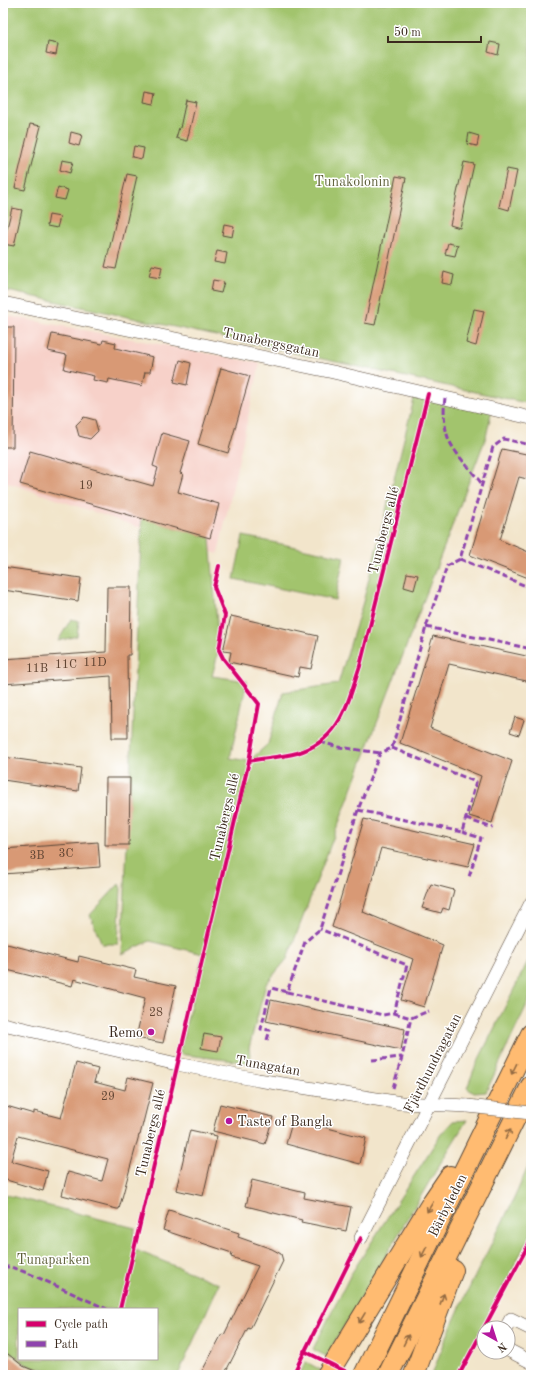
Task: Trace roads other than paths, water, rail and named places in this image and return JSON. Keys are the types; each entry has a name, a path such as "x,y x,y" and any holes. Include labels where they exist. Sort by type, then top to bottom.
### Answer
{"main road":[{"name":"Bärbyleden","path":"364,1375 531,1034"},
{"name":"Bärbyleden","path":"388,1375 531,1086"},
{"path":"327,1375 433,1201 491,1117"},
{"path":"414,1375 490,1169"}],"street":[{"name":"Tunabergsgatan","path":"3,303 333,372 531,418"},
{"name":"Fjärdhundragatan","path":"361,1238 531,903"},
{"name":"Tunagatan","path":"3,1024 199,1069 258,1080 401,1103 468,1106 531,1113"},
{"path":"516,1322 531,1330"},
{"path":"516,1354 531,1362"}],"place":[{"name":"Remo","path":"151,1032"},
{"name":"Taste of Bangla","path":"229,1121"}],"park label":[{"name":"Tunakolonin","path":"352,181"},
{"name":"Tunaparken","path":"53,1259"}]}
